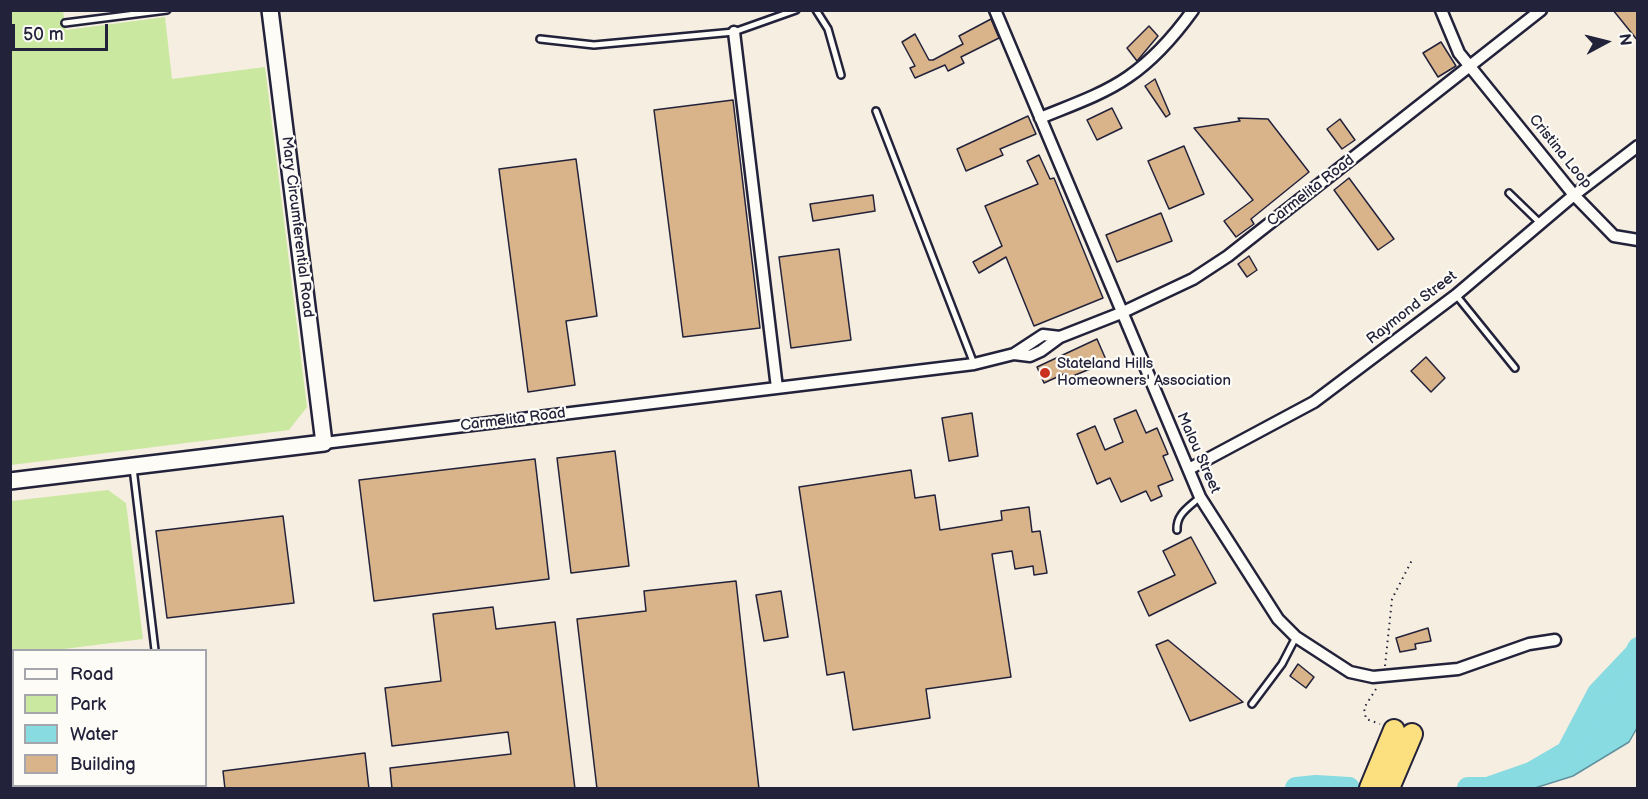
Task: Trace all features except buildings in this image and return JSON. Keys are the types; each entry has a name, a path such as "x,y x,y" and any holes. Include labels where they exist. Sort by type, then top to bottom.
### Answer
{"highway":[{"path":"1370,789 1403,732"},
{"path":"1389,789 1403,732"}],"street":[{"name":"Mary Circumferential Road","path":"270,10 324,443"},
{"name":"Malou Street","path":"995,10 1200,497 1278,619 1296,637 1350,672 1373,677 1458,669 1529,644 1555,640"},
{"path":"1040,118 1088,98 1128,77 1165,45 1193,10"},
{"name":"Cristina Loop","path":"1442,10 1450,36 1469,66 1574,195 1614,236 1638,240"},
{"name":"Carmelita Road","path":"10,481 974,364 1014,354 1030,356 1048,348 1060,337 1121,313 1193,279 1228,256 1320,187 1541,10"},
{"path":"734,32 777,388"},
{"name":"Raymond Street","path":"1189,468 1314,402 1456,295 1574,195 1637,147"}],"lane":[{"path":"64,23 167,10"},
{"path":"540,39 594,45 734,32 796,10"},
{"path":"816,10 828,29 841,75"},
{"path":"876,111 974,364"},
{"path":"1509,193 1540,223"},
{"path":"1456,295 1515,368"},
{"path":"133,466 156,649"},
{"path":"1176,531 1176,522 1182,513 1200,497"},
{"path":"1252,704 1282,664 1296,637"}],"path":[{"path":"1403,732 1366,719 1364,708 1385,675 1392,599 1412,560"}],"green space":[{"path":"10,11 63,11 66,30 165,17 172,79 265,67 307,407 289,430 11,465"},
{"path":"108,490 126,503 143,639 64,649 12,649 11,772 11,501"}],"water":[{"path":"1637,648 1637,728 1629,742 1573,776 1535,788 1488,788 1531,773 1567,752 1598,693 1636,653"}],"waterway":[{"path":"1468,788 1488,788 1531,773 1567,752 1598,693 1636,653 1638,648"},
{"path":"1296,788 1316,786 1349,788"}],"place":[{"name":"Stateland Hills Homeowners' Association","path":"1045,373"}]}
